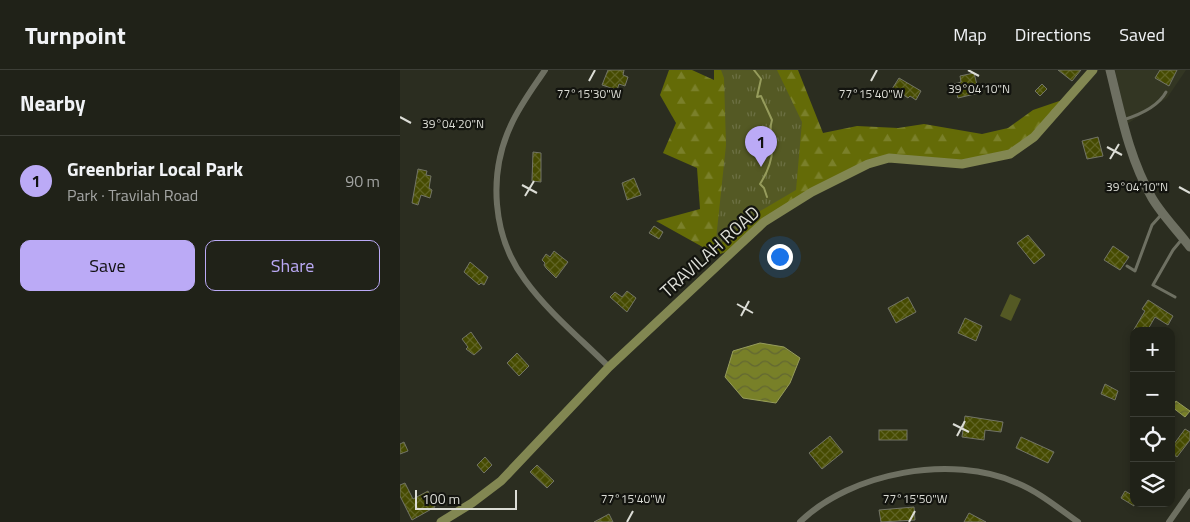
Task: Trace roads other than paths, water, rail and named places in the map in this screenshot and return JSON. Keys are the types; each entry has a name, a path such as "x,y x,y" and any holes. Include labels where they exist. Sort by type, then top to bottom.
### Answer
{"main road":[{"name":"TRAVILAH ROAD","path":"441,522 472,504 501,481 610,367 749,234 764,222 812,192 868,164 889,158 962,164 1010,154 1034,137 1093,70"}],"street":[{"path":"545,70 519,109 503,147 497,186 500,224 508,252 524,278 544,303 610,367"},
{"path":"1110,70 1131,153 1139,174 1153,200 1190,247"},
{"path":"800,522 819,506 860,484 913,471 953,469 994,475 1017,482 1078,522"},
{"path":"1169,522 1190,492"}],"lane":[{"path":"1123,120 1136,116 1162,100 1166,92"},
{"path":"1126,266 1135,271 1152,225 1163,213"},
{"path":"1175,297 1153,285 1173,250 1183,238"}],"water":[{"path":"760,343 784,347 800,358 790,383 776,403 743,398 725,377 733,351"},
{"path":"1176,401 1190,411 1185,417 1175,409"}],"waterway":[{"path":"754,70 761,79 757,97 761,96 772,120 770,129 772,155 760,184 764,188 767,197"}],"place":[{"name":"Greenbriar Local Park","path":"761,167"}]}
